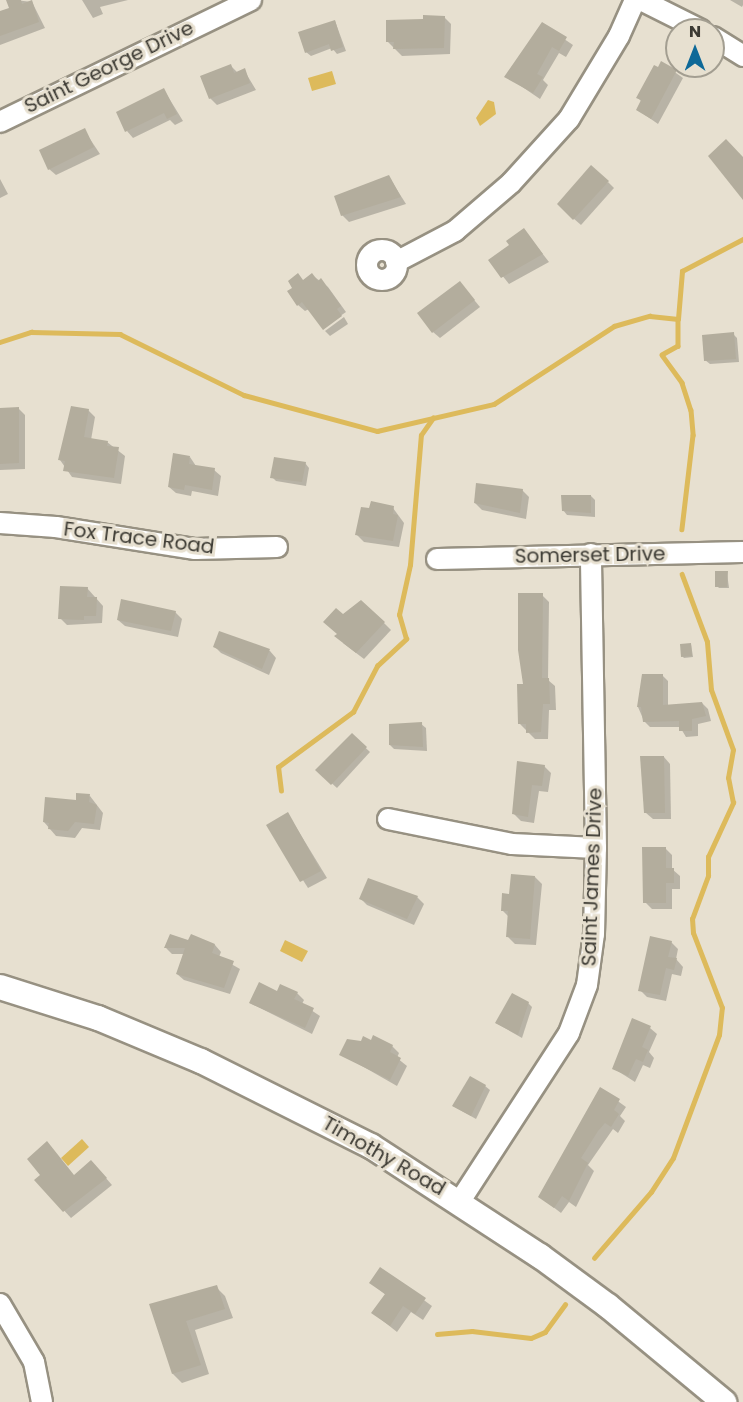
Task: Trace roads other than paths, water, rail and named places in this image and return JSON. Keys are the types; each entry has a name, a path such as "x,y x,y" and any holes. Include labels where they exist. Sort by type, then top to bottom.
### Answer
{"main road":[{"name":"Timothy Road","path":"0,987 98,1018 201,1060 371,1146 460,1201 608,1306 724,1402"}],"street":[{"name":"Saint George Drive","path":"0,122 251,0"},
{"path":"396,262 455,231 511,183 569,119 619,36 635,0"},
{"path":"640,0 677,18"},
{"path":"725,45 743,56"},
{"name":"Fox Trace Road","path":"0,523 56,527 195,549 277,547"},
{"name":"Somerset Drive","path":"437,559 743,552"},
{"name":"Saint James Drive","path":"460,1201 557,1053 580,1009 593,942 596,848 591,554"},
{"path":"388,819 512,844 596,848"},
{"path":"0,1304 34,1362 42,1402"}],"waterway":[{"path":"0,342 31,332 120,334 244,395 377,431 494,404 614,326 650,316 678,319 682,271 743,239"},
{"path":"678,319 678,346 662,355 682,383 691,410 693,435 682,529"},
{"path":"281,791 278,767 353,712 377,666 406,639 399,615 410,565 421,435 433,418"},
{"path":"594,1258 651,1192 673,1158 719,1035 722,1008 693,933 692,919 708,876 708,857 733,803 728,778 733,750 711,690 707,642 682,575"},
{"path":"437,1334 472,1331 531,1338 545,1332 565,1304"}]}
